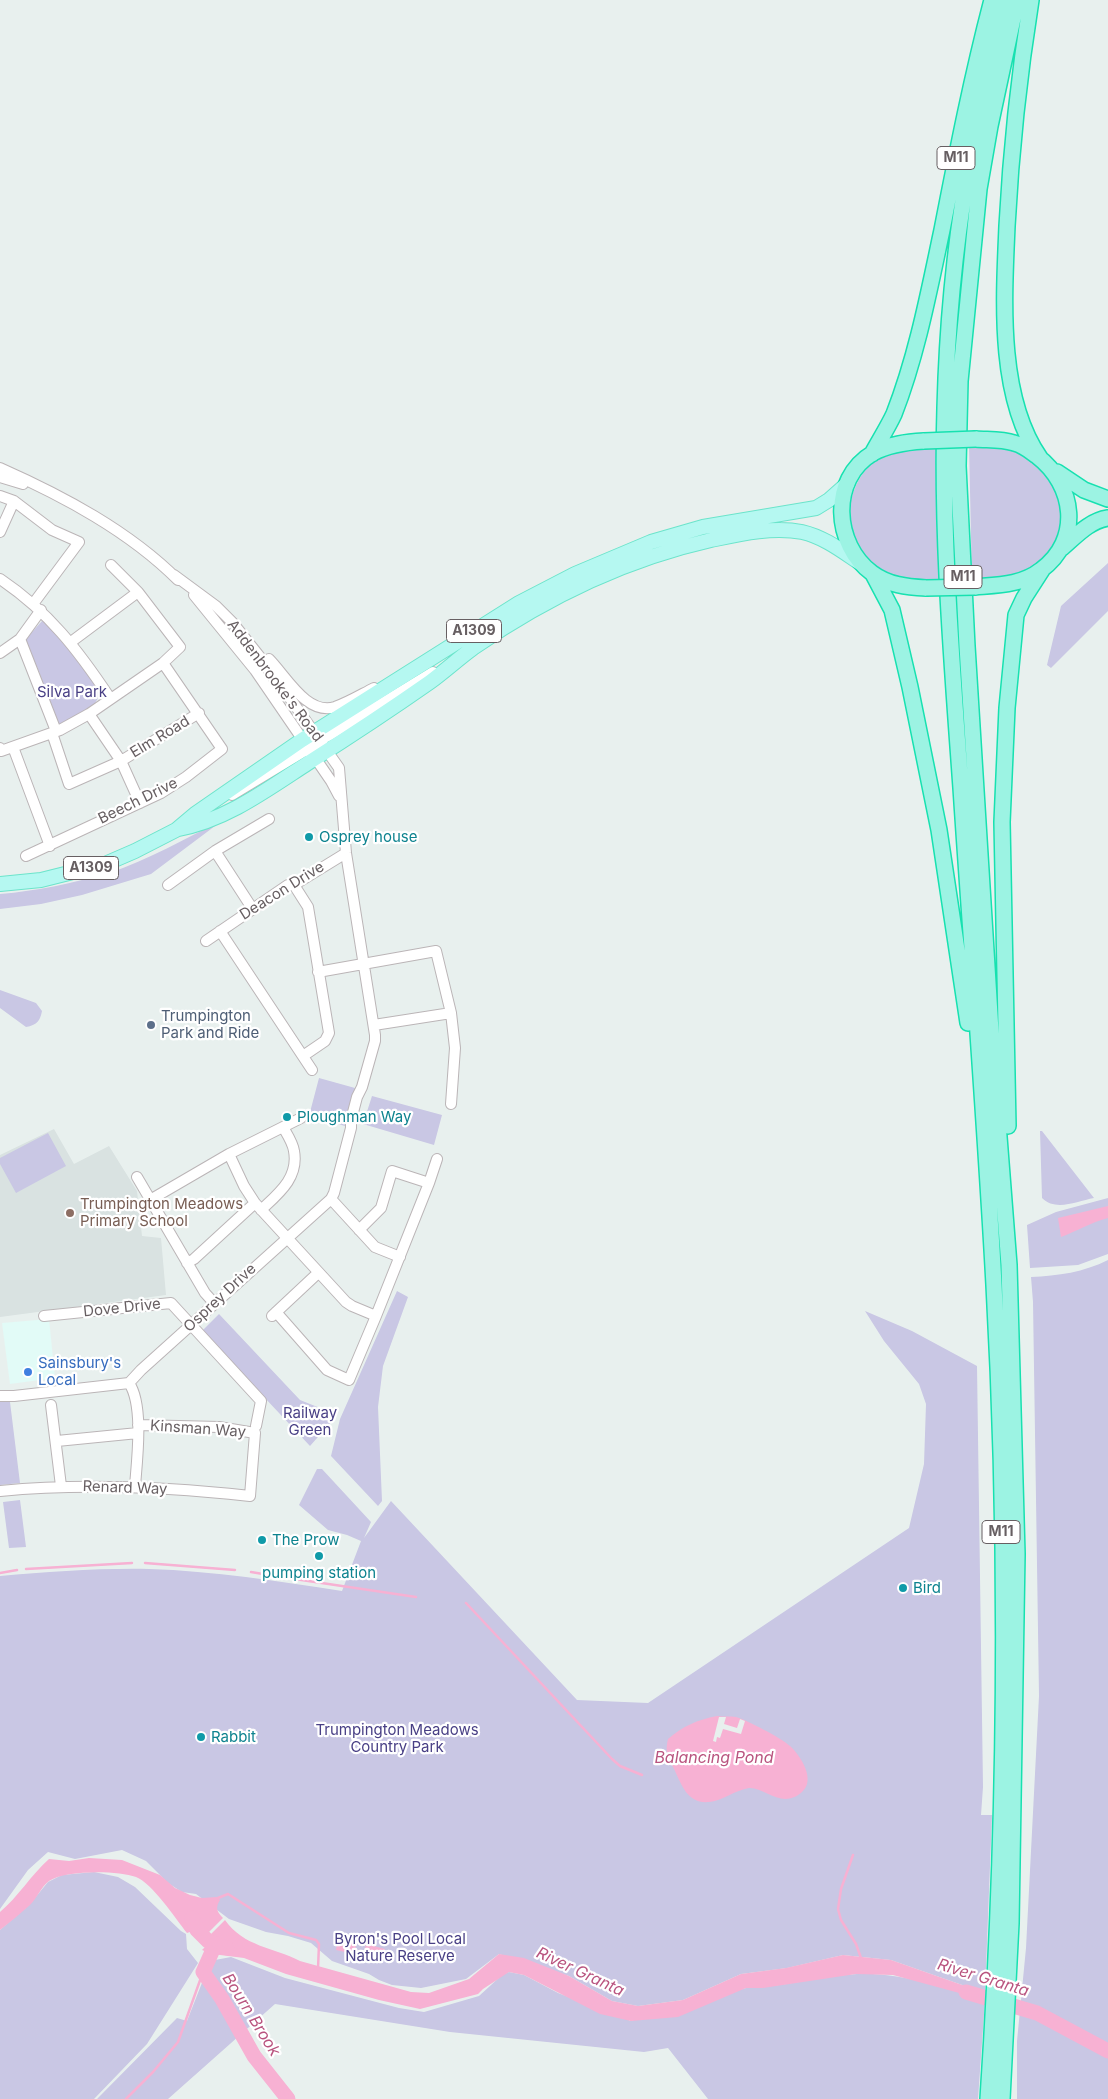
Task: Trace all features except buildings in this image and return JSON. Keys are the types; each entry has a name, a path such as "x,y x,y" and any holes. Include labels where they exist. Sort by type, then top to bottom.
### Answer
{"highway":[{"name":"M11","path":"872,454 893,416 916,343 933,272 971,85 992,0"},
{"name":"M11","path":"1002,1972 1003,1716 1000,1401 951,646 944,484 945,408 953,288 967,178 1004,0"},
{"name":"M11","path":"1002,2099 999,2035 1016,1554 1009,1266 992,1047 966,646 958,466 961,372 979,189 990,126 1017,0"},
{"path":"1031,0 1021,70 1010,174 1005,308 1006,347 1015,398 1023,428 1045,462 1062,483 1068,503 1069,524 1063,544 1058,552"},
{"path":"1108,499 1084,490 1045,462 1014,443 976,439 902,442 872,454 860,464 847,484 842,502 842,526 851,551 860,563 873,574 899,586 926,588 1019,582 1042,570 1080,531 1093,523 1108,518"},
{"name":"M11","path":"1002,1158 1008,1122 1002,822 1007,708 1016,615 1024,598 1042,570"},
{"name":"M11","path":"873,574 892,610 914,706 939,830 970,1046 981,1093"},
{"name":"M11","path":"988,2099 999,2035"}],"main road":[{"name":"A1309","path":"176,830 198,826 212,820 280,781 422,664 550,586 625,552 703,527 816,508 829,500 847,484"},
{"name":"A1309","path":"0,884 41,880 105,864 135,851 176,830 195,814 318,748 430,681 472,648 547,604 607,574 682,547 725,537 782,530 800,532 826,541 860,563"}],"street":[{"name":"Addenbrooke's Road","path":"0,468 37,484 52,494"},
{"name":"Addenbrooke's Road","path":"0,477 67,500 125,537 216,606 233,623 268,667 318,748"},
{"path":"0,496 14,501 52,530 80,542 37,607 20,640 0,653"},
{"path":"0,532 14,501"},
{"path":"0,748 1,751 54,732 89,714 163,663 180,647 138,592 111,565"},
{"name":"Addenbrooke's Road","path":"174,575 230,638 318,748"},
{"path":"0,579 37,607 71,642 110,698"},
{"path":"71,642 138,592"},
{"path":"233,623 306,700 321,708 331,708 341,704 422,664"},
{"path":"20,640 54,732 69,784 121,760"},
{"name":"Beech Drive","path":"26,856 140,803 186,777 222,749 163,663"},
{"name":"Elm Road","path":"121,760 199,713"},
{"name":"Elm Road","path":"89,714 121,760 140,803"},
{"path":"13,747 50,846"},
{"path":"318,748 342,800"},
{"name":"Osprey Drive","path":"129,1383 214,1303 330,1199 334,1193 349,1138 357,1097 362,1087 375,1041 346,853 340,772 318,748"},
{"path":"168,885 215,851 269,819"},
{"path":"215,851 252,908"},
{"name":"Deacon Drive","path":"206,940 288,884 294,885 346,853"},
{"path":"294,885 308,907 329,1032 325,1041 303,1056"},
{"path":"220,931 312,1070"},
{"path":"318,972 436,951 451,1013 455,1048 451,1104"},
{"path":"374,1025 451,1013"},
{"path":"150,1200 229,1154 301,1118"},
{"path":"187,1263 288,1184 294,1162 294,1150 283,1126"},
{"path":"229,1154 244,1186 258,1206 287,1238 352,1306 376,1316"},
{"path":"318,1272 274,1314 327,1370 349,1380 400,1257 437,1159"},
{"path":"359,1230 381,1208 392,1171 429,1182"},
{"path":"137,1176 205,1293 214,1303"},
{"path":"330,1199 375,1246 400,1257"},
{"name":"Dove Drive","path":"44,1316 171,1303 191,1326"},
{"path":"191,1326 261,1401 256,1426"},
{"path":"0,1396 129,1383 133,1389 138,1429 135,1486"},
{"path":"51,1404 61,1486"},
{"name":"Kinsman Way","path":"138,1429 219,1427 255,1433 250,1496"},
{"path":"57,1441 138,1429"},
{"name":"Renard Way","path":"0,1491 61,1486 135,1486 250,1496"}],"shaded area":[{"name":"Trumpington Meadows Primary School","path":"54,1129 74,1164 109,1146 137,1191 142,1236 161,1238 166,1295 0,1317 0,1155"},
{"path":"49,1319 55,1378 10,1384 2,1323"}],"green space":[{"path":"992,444 1020,450 1055,482 1062,510 1060,529 1053,547 1042,562 1017,577 972,581 969,446"},
{"path":"939,445 943,579 914,581 893,577 868,562 857,546 851,528 850,509 854,490 864,472 878,458 897,448"},
{"path":"1108,563 1108,611 1051,668 1047,665 1061,606"},
{"name":"Silva Park","path":"42,621 48,622 53,626 99,689 99,696 92,707 62,726 57,722 48,701 47,691 43,689 38,677 40,674 37,667 34,666 24,641"},
{"path":"223,820 151,874 82,895 41,904 0,909 0,894 55,886 109,873 152,855"},
{"path":"0,990 36,1003 42,1011 37,1022 26,1027 0,1008"},
{"path":"319,1078 355,1088 345,1126 309,1116"},
{"path":"372,1096 442,1115 434,1145 363,1124"},
{"path":"1040,1131 1042,1131 1094,1198 1060,1205 1048,1202 1042,1198"},
{"path":"48,1133 66,1166 16,1193 0,1164 0,1158"},
{"path":"1108,1198 1108,1254 1078,1265 1030,1268 1027,1225 1056,1212"},
{"path":"1108,1260 1108,2099 1017,2099 1017,2041 1026,1948 1039,1696 1033,1302 1031,1277 1071,1273 1090,1268"},
{"path":"397,1291 408,1297 383,1366 378,1407 382,1501 378,1506 331,1456 340,1419"},
{"name":"Trumpington Meadows Country Park","path":"865,1311 912,1331 977,1366 983,1787 981,1815 992,1815 985,1993 891,1960 843,1955 787,1968 741,1974 683,2000 638,2006 612,2001 569,1976 499,1954 466,1979 421,1988 392,1985 369,1974 332,1961 311,1943 266,1932 229,1919 196,1894 182,1892 168,1883 146,1861 122,1850 75,1859 48,1852 28,1870 0,1909 0,1576 93,1570 173,1570 222,1574 342,1591 361,1541 328,1530 299,1505 317,1469 322,1469 371,1522 364,1538 391,1501 577,1700 648,1703 909,1528 924,1464 926,1404 919,1384 884,1341"},
{"name":"Railway Green","path":"219,1314 300,1400 335,1414 333,1420 310,1446 202,1331"},
{"path":"0,1401 10,1402 20,1483 0,1485"},
{"path":"20,1500 26,1547 9,1548 3,1502"},
{"path":"94,1872 118,1877 135,1887 186,1934 187,1949 198,1963 147,2044 94,2099 0,2099 0,1930 30,1904 48,1882 62,1875"},
{"path":"231,1957 285,1978 399,2008 424,2012 479,1996 502,1975 509,1972 524,1975 558,1993 631,2021 746,1988 774,1986 857,1974 905,1978 985,2000 978,2099 708,2099 668,2048 644,2052 450,2032 275,2004 168,2099 97,2099 177,2018 187,2021 207,1970 215,1960"}],"water":[{"path":"1108,1206 1108,1218 1061,1237 1058,1218"},
{"name":"Balancing Pond","path":"717,1716 734,1717 756,1725 790,1746 802,1762 807,1775 808,1781 802,1792 788,1799 749,1788 709,1802 702,1802 691,1797 683,1788 668,1758 668,1739 679,1730 691,1724"},
{"path":"89,1858 122,1860 160,1875 175,1888 190,1895 202,1898 217,1897 220,1900 217,1910 223,1918 207,1934 200,1928 201,1934 193,1931 187,1933 149,1886 136,1877 117,1873 91,1872 57,1877 49,1881 30,1905 0,1930 0,1912 49,1859 69,1861"},
{"path":"225,1920 241,1936 250,1941 300,1961 411,1992 429,1993 469,1979 499,1954 524,1958 569,1976 612,2001 638,2006 683,2000 741,1974 786,1968 843,1955 891,1960 985,1993 985,2000 893,1975 856,1974 763,1988 746,1988 678,2017 631,2021 600,2014 524,1975 509,1972 478,1994 420,2009 379,2000 286,1974 244,1958 212,1954 202,1950 206,1946 206,1942 212,1939 209,1936"},
{"path":"338,1937 357,1942 354,1954 336,1950"},
{"path":"366,1944 385,1949 381,1963 363,1957"}],"pier":[{"path":"719,1717 726,1717 724,1724 737,1728 740,1719 745,1721 741,1734 723,1729 720,1738 717,1737 716,1742 713,1741"}],"waterway":[{"path":"26,1569 132,1563"},
{"path":"145,1563 235,1570"},
{"path":"0,1573 17,1570"},
{"path":"251,1572 263,1574"},
{"path":"288,1578 416,1597"},
{"path":"466,1603 612,1759 620,1766 642,1775"},
{"path":"853,1855 841,1889 838,1909 841,1920 856,1944 861,1958"},
{"path":"218,1898 228,1894 289,1933 316,1940 319,1944 318,1969"},
{"name":"River Granta","path":"192,1918 197,1930 208,1941 227,1948"},
{"name":"Bourn Brook","path":"215,1945 203,1972 222,1999 254,2056 288,2099"},
{"path":"126,2099 153,2072 178,2042 203,1972"},
{"name":"River Granta","path":"966,1992 1037,2013 1108,2051"}],"place":[{"name":"Osprey house","path":"309,837"},
{"name":"Trumpington Park and Ride","path":"151,1025"},
{"name":"Ploughman Way","path":"287,1117"},
{"name":"Trumpington Meadows Primary School","path":"70,1213"},
{"name":"Sainsbury's Local","path":"28,1372"},
{"name":"The Prow","path":"262,1540"},
{"name":"pumping station","path":"319,1556"},
{"name":"Bird","path":"903,1588"},
{"name":"Rabbit","path":"201,1737"}],"park label":[{"name":"Byron's Pool Local Nature Reserve","path":"400,1948"}]}
